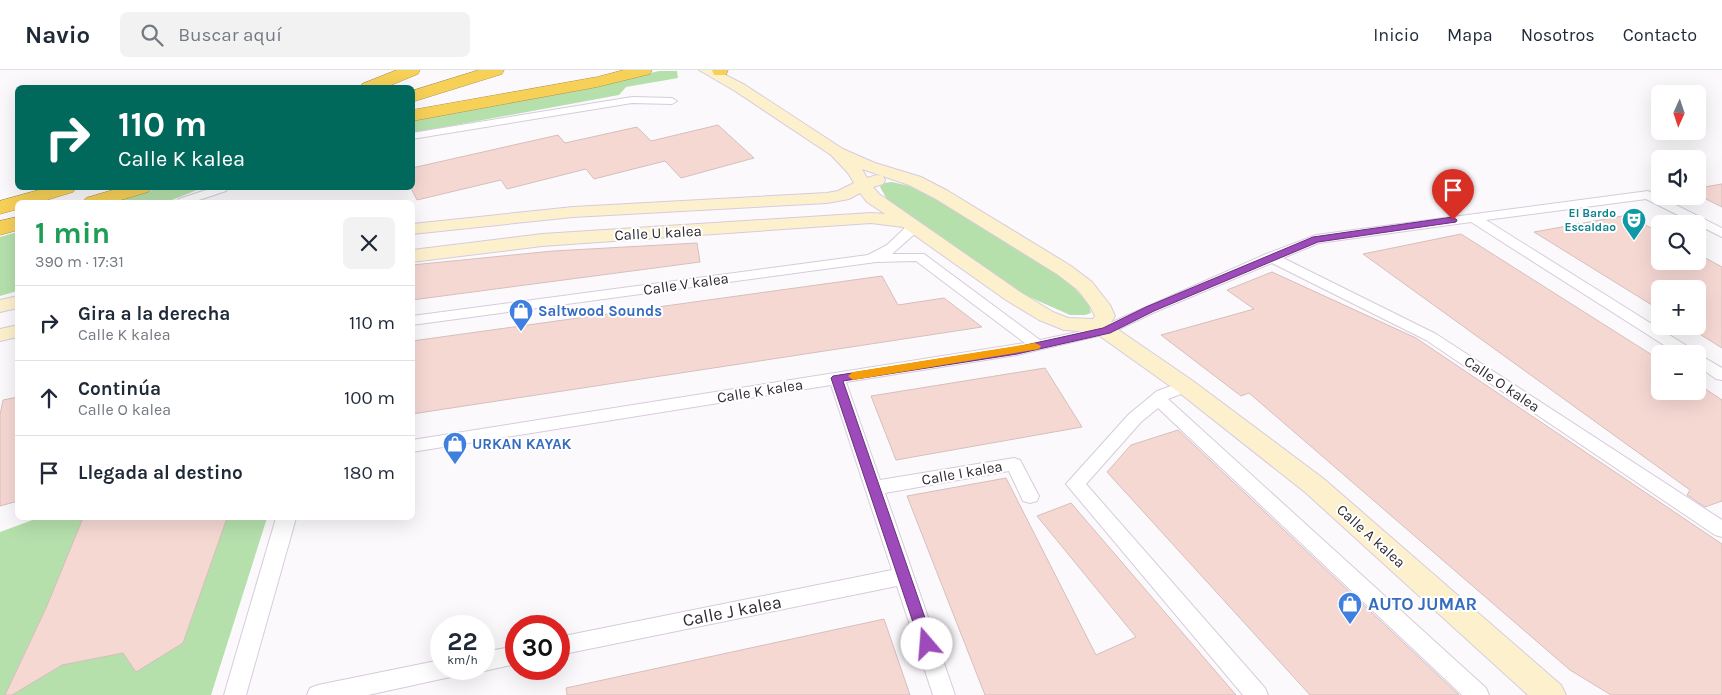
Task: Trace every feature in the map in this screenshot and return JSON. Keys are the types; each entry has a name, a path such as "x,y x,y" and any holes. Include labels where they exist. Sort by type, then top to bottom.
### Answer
{"highway":[{"path":"375,85 412,70"},
{"path":"415,86 465,70"},
{"path":"415,96 496,70"},
{"path":"415,115 597,82 644,70"},
{"path":"26,200 59,190"},
{"path":"40,200 75,190"},
{"path":"86,200 119,190"},
{"path":"100,200 134,190"},
{"path":"0,208 15,203"},
{"path":"0,213 15,208"},
{"path":"0,228 15,224"}],"street":[{"path":"716,70 837,152 869,166 915,181 942,195 1064,270 1084,286 1100,305 1105,316 1103,328"},
{"path":"415,136 632,100 672,101"},
{"path":"837,152 855,171 872,198 1014,296 1046,316 1064,324 1103,328 1316,239 1648,194 1722,233"},
{"name":"Calle U kalea","path":"415,229 583,211 827,198 843,195 881,179 915,181"},
{"path":"189,200 217,190"},
{"path":"1472,217 1675,345"},
{"name":"Calle U kalea","path":"415,256 533,241 870,218 909,225"},
{"name":"Calle V kalea","path":"871,259 892,248 909,225"},
{"name":"Calle V kalea","path":"415,321 871,259 919,257 1038,346"},
{"name":"Calle O kalea","path":"1271,257 1431,337 1722,530"},
{"path":"0,306 15,303"},
{"name":"Calle K kalea","path":"415,446 1038,346 1103,328"},
{"name":"Calle A kalea","path":"1103,328 1185,386 1315,486 1550,695"},
{"path":"0,335 15,332"},
{"path":"1706,364 1722,375"},
{"path":"837,378 944,695"},
{"path":"1185,386 1158,399 1135,418 1075,484 1257,695"},
{"path":"1158,399 1478,695"},
{"name":"Calle I kalea","path":"875,488 1014,464 1030,496"},
{"path":"235,695 285,520"},
{"name":"Calle J kalea","path":"570,644 904,576"},
{"path":"318,695 430,672"}],"green space":[{"path":"659,71 677,71 678,78 626,87 619,95 415,133 415,120 605,84"},
{"path":"892,182 918,188 935,197 1068,281 1089,304 1091,313 1070,315 1025,295 889,203 880,187 883,183"},
{"path":"152,190 197,190 172,200 117,200"},
{"path":"15,233 15,292 0,296 0,237"},
{"path":"33,520 266,520 211,695 0,695 0,532"}],"building":[{"path":"718,125 754,158 681,178 665,161 594,179 586,169 507,189 501,180 417,200 412,190 415,190 415,167 558,135 565,143 637,127 651,141"},
{"path":"1722,184 1722,207 1706,199 1706,187"},
{"path":"1628,215 1651,228 1651,270 1706,270 1706,258 1722,267 1722,348 1701,335 1706,335 1706,280 1651,280 1651,304 1534,232"},
{"path":"1461,234 1651,354 1651,400 1706,400 1706,389 1722,400 1722,501 1705,507 1687,495 1690,490 1363,254"},
{"path":"697,243 700,262 415,300 415,265 553,251"},
{"path":"1272,272 1416,338 1722,544 1722,695 1611,695 1570,670 1249,393 1241,396 1161,335 1254,309 1227,290"},
{"path":"882,276 898,305 944,298 982,327 415,414 415,341"},
{"path":"1045,368 1082,427 896,460 871,396"},
{"path":"15,398 15,502 0,506 0,415 3,400"},
{"path":"1178,430 1459,695 1310,695 1107,472 1131,445"},
{"path":"1006,478 1096,655 1136,637 1037,516 1071,503 1236,695 985,695 907,496"},
{"path":"82,520 226,520 183,643 136,672 123,653 62,665 12,695 5,695 46,608"},
{"path":"884,619 910,695 567,695 566,688"}],"slow traffic":[{"path":"853,376 1035,346"}],"place":[{"name":"El Bardo Escaldao","path":"1634,241"},
{"name":"Saltwood Sounds","path":"521,332"},
{"name":"URKAN KAYAK","path":"455,465"},
{"name":"AUTO JUMAR","path":"1350,625"}],"route":[{"path":"927,644 837,378 1017,350 1106,330 1150,309 1316,239 1453,220"}]}
